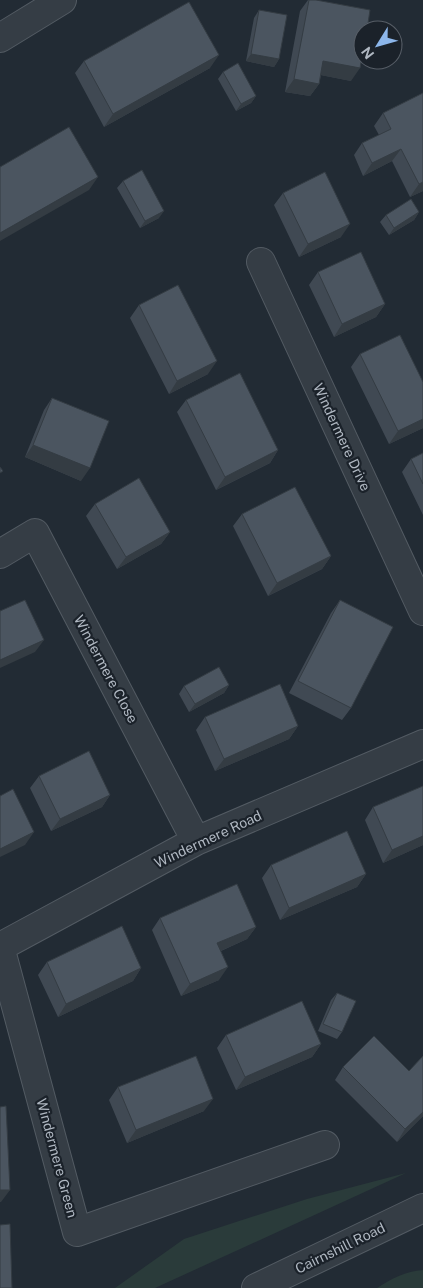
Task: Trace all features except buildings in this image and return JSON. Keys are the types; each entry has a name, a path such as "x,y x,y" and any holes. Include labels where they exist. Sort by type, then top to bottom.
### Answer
{"street":[{"path":"0,38 62,0"},
{"name":"Windermere Drive","path":"261,262 423,612"},
{"name":"Windermere Close","path":"0,554 35,532 196,841"},
{"name":"Windermere Road","path":"0,947 196,841 423,744"},
{"name":"Windermere Green","path":"0,947 77,1232 324,1145"},
{"name":"Cairnshill Road","path":"256,1288 423,1208"}],"shaded area":[{"path":"406,1173 155,1288 115,1288 184,1239 307,1199"},
{"path":"423,1270 423,1288 377,1288 399,1276"}]}
